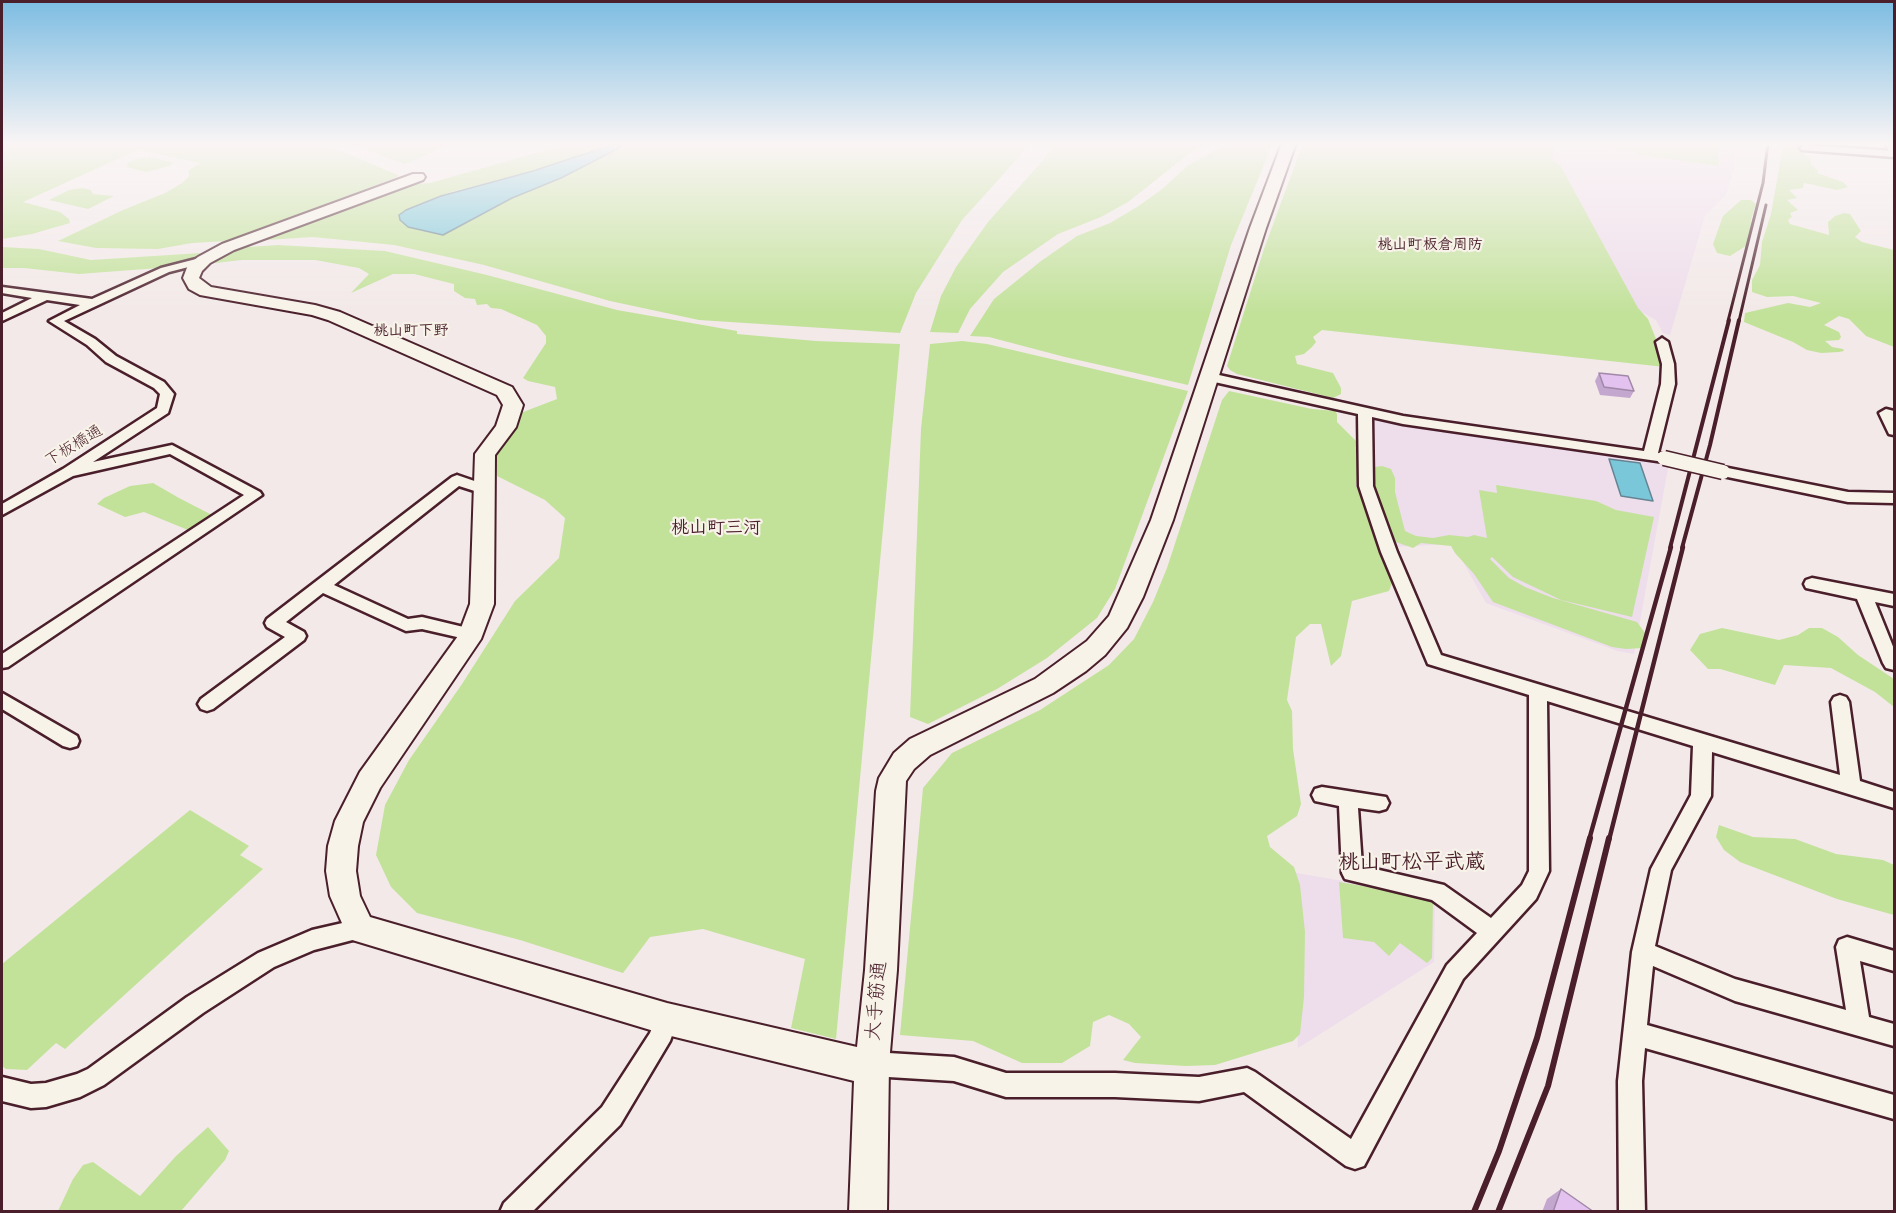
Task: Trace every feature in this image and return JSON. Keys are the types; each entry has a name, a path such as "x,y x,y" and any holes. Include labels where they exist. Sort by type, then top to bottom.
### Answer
{"street":[{"path":"2,290 92,303 165,270 204,260 258,235 356,200"},
{"path":"1268,200 1210,377 1403,420 1657,457 1848,497 1894,498"},
{"path":"204,260 195,269 192,278 200,288 315,310 334,316 505,391 513,405 506,427 485,454 482,604 470,634 370,780 349,821 343,846 342,884 348,907 360,929"},
{"path":"2,317 46,296"},
{"name":"下板橋通","path":"2,510 68,472 163,410 167,394 159,385 111,359 91,342 55,321 92,303"},
{"path":"1657,457 1668,384 1668,364 1662,342"},
{"name":"大手筋通","path":"868,1212 872,1064 881,970 890,791 900,766 920,747 1044,686 1077,664 1107,636 1131,597 1162,520 1210,377"},
{"path":"1365,412 1366,486 1389,552 1434,659 1894,800"},
{"path":"1894,415 1886,413 1894,431"},
{"path":"2,662 255,495 172,449 68,472"},
{"path":"207,704 298,636 273,623 457,480 484,489"},
{"path":"1812,584 1894,600"},
{"path":"322,586 406,625 422,623 470,634"},
{"path":"1863,594 1894,664"},
{"path":"2,1089 31,1096 46,1095 80,1085 96,1077 195,1005 266,960 312,940 360,929 667,1019 852,1064 954,1069 1006,1085 1115,1085 1199,1089 1247,1080 1355,1157 1455,972 1529,892 1539,871 1538,689"},
{"path":"2,700 70,741"},
{"path":"1840,702 1851,787"},
{"path":"1632,1212 1630,1081 1643,952 1661,869 1701,796 1703,740"},
{"path":"1322,795 1379,803"},
{"path":"1348,799 1352,873 1437,892 1493,932"},
{"path":"1859,1023 1847,947 1894,961"},
{"path":"1643,952 1735,990 1859,1023 1894,1035"},
{"path":"513,1212 612,1116 658,1041 667,1019"},
{"path":"1634,1033 1894,1107"}],"shaded area":[{"path":"1574,200 1721,200 1705,216 1670,335 1663,333 1656,320 1638,310"},
{"path":"1370,420 1669,463 1634,654 1618,651 1486,603 1453,544 1392,547 1372,486"},
{"path":"1291,872 1435,897 1434,962 1298,1048"}],"green space":[{"path":"2,200 28,200 23,202 60,212 69,219 70,223 32,234 2,239"},
{"path":"50,200 107,200 88,209"},
{"path":"149,200 337,200 226,241 192,243 158,249 96,248 58,241"},
{"path":"364,200 432,200 406,210 498,200 980,200 962,220 916,293 900,333 699,320 610,301 484,265 394,245 313,237 252,241"},
{"path":"1008,200 1131,200 1101,217 1058,234 1003,272 970,309 958,333 930,332 941,296 956,267 988,222"},
{"path":"1147,200 1250,200 1231,245 1188,385 989,337 970,336 994,299 1041,261 1077,236 1110,223"},
{"path":"1282,200 1579,200 1638,308 1648,319 1665,367 1322,330 1313,337 1316,342 1312,347 1304,354 1295,356 1297,364 1333,373 1341,388 1341,394 1333,398 1237,374 1227,366"},
{"path":"1741,200 1751,200 1756,204 1751,220 1749,244 1730,256 1717,253 1713,244 1723,216"},
{"path":"1774,200 1789,200 1787,200 1798,210 1790,213 1792,217 1788,220 1790,224 1829,235 1828,222 1835,216 1850,214 1861,231 1855,237 1862,242 1894,250 1894,347 1866,336 1849,319 1839,316 1824,325 1839,332 1841,337 1839,340 1825,341 1832,347 1844,351 1839,352 1821,353 1807,350 1744,322 1745,313 1788,303 1810,307 1821,303 1793,296 1767,297 1752,292 1752,280 1760,265 1762,242"},
{"path":"278,245 385,251 487,275 617,310 737,331 737,334 816,341 900,344 836,1039 791,1028 805,959 703,929 650,937 623,973 520,940 417,913 391,887 376,855 385,805 409,760 462,684 515,601 559,558 565,518 545,500 497,476 495,457 502,440 518,414 557,399 555,387 523,378 546,343 546,336 537,325 501,309 491,308 487,304 477,305 475,299 465,298 454,291 454,284 414,274 393,274 351,293 369,274 359,268 315,260 242,260 216,263 211,261 233,248"},
{"path":"2,247 39,249 91,260 201,253 183,263 159,268 79,274 2,268"},
{"path":"962,341 987,344 1188,391 1115,589 1097,618 1047,658 997,689 928,724 910,717 921,429 930,344"},
{"path":"1229,391 1312,409 1335,411 1337,422 1360,445 1356,486 1392,583 1389,591 1352,601 1341,656 1331,666 1321,624 1310,624 1296,637 1287,700 1292,711 1293,749 1301,804 1297,816 1267,836 1270,847 1294,867 1300,885 1305,932 1304,997 1300,1034 1293,1041 1215,1065 1186,1066 1135,1063 1123,1060 1141,1037 1129,1024 1109,1015 1093,1022 1090,1046 1062,1063 1022,1063 973,1041 900,1035 923,788 952,753 1040,710 1109,665 1134,639 1167,568 1222,400"},
{"path":"1382,466 1391,469 1395,478 1395,492 1405,531 1416,536 1433,538 1449,535 1468,537 1474,535 1487,538 1479,490 1497,493 1496,485 1596,501 1616,510 1654,517 1632,617 1561,600 1513,577 1492,557 1490,559 1509,578 1525,587 1553,598 1637,622 1648,637 1643,648 1612,647 1493,602 1451,546 1421,543 1413,548 1393,541 1384,531 1370,475 1375,467"},
{"path":"153,483 214,516 188,530 144,512 125,517 97,504 104,498 130,486"},
{"path":"1722,628 1779,640 1798,635 1809,628 1822,628 1838,637 1858,655 1894,679 1894,707 1875,692 1831,668 1784,665 1775,685 1720,669 1708,669 1690,650 1700,634"},
{"path":"190,810 249,846 240,855 263,869 65,1049 56,1043 27,1070 6,1069 2,1066 2,964"},
{"path":"1719,825 1753,837 1795,839 1836,854 1883,860 1894,865 1894,915 1837,899 1740,862 1724,850 1716,837"},
{"path":"1339,882 1426,897 1433,901 1432,958 1427,963 1400,943 1389,956 1374,942 1343,938"},
{"path":"208,1127 229,1151 225,1160 181,1211 58,1211 73,1179 83,1165 93,1162 140,1196 176,1156"}],"water":[{"path":"432,200 509,200 443,235 408,227 400,220 399,215"},
{"path":"1609,459 1640,463 1653,501 1621,496"}],"building":[{"path":"1599,373 1628,376 1634,391 1604,387"},
{"path":"1561,1189 1594,1212 1553,1212"}],"railway":[{"path":"1728,321 1759,200"},
{"path":"1739,321 1766,205"},
{"path":"1670,548 1729,320"},
{"path":"1682,548 1710,445 1739,320"},
{"path":"1589,840 1671,547"},
{"path":"1609,840 1683,547"},
{"path":"1474,1212 1499,1151 1537,1038 1590,838"},
{"path":"1498,1212 1548,1086 1609,838"}],"district":[{"name":"桃山町板倉周防","path":"1430,245"},
{"name":"桃山町下野","path":"411,331"},
{"name":"桃山町三河","path":"716,528"},
{"name":"桃山町松平武蔵","path":"1412,863"}]}
